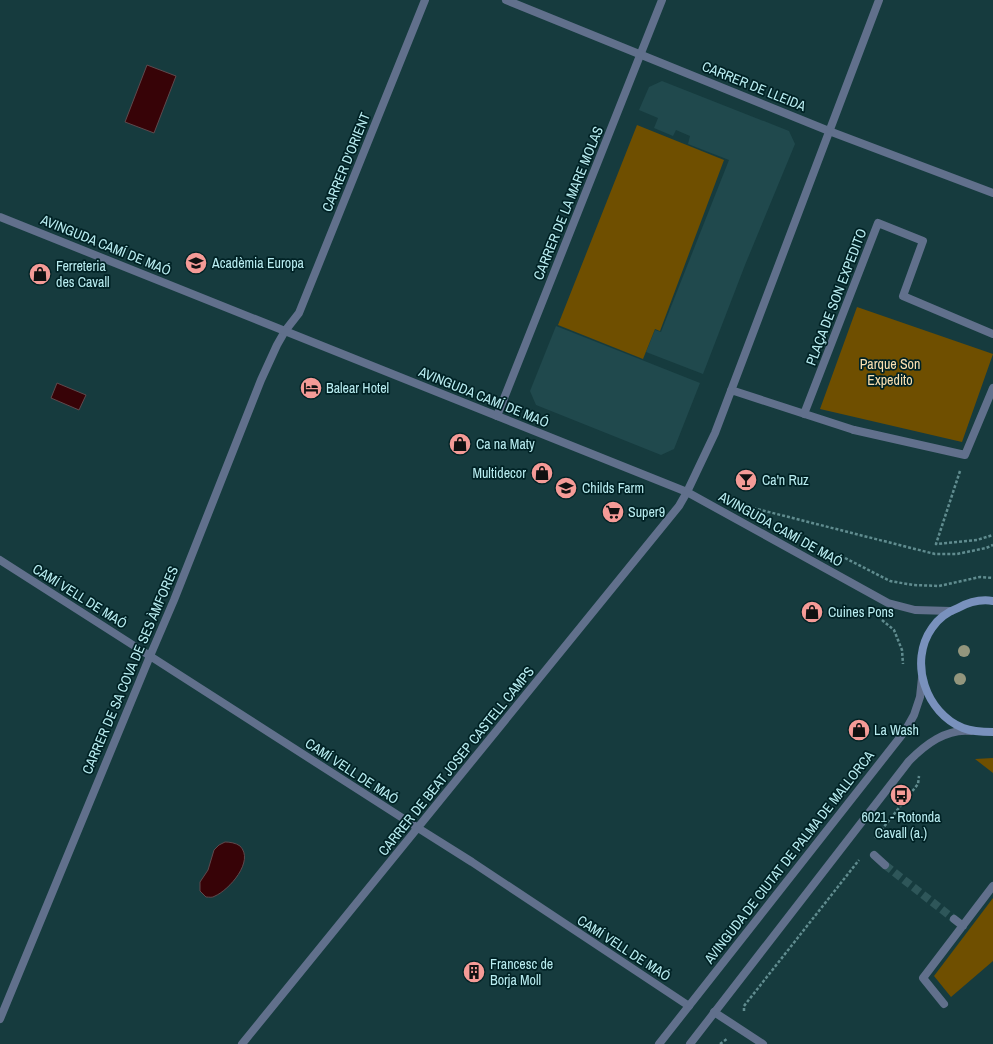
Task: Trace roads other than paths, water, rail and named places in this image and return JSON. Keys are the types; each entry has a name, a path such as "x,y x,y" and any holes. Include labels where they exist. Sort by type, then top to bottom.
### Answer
{"main road":[{"path":"993,601 976,601 964,605 951,611 940,619 931,629 925,641 921,665 922,678 927,694 936,708 948,720 963,728 979,732 993,732"}],"street":[{"name":"CARRER D'ORIENT","path":"285,331 299,313 426,0"},
{"name":"CARRER DE LLEIDA","path":"506,0 829,131 993,193"},
{"name":"CARRER DE LA MARE MOLAS","path":"497,416 662,0"},
{"name":"CARRER DE BEAT JOSEP CASTELL CAMPS","path":"242,1044 679,506 715,433 879,0"},
{"name":"AVINGUDA CAMÍ DE MAÓ","path":"0,217 687,492 888,603 915,610 951,611"},
{"name":"PLAÇA DE SON EXPEDITO","path":"804,414 878,223 923,241 903,296 993,334"},
{"name":"CARRER DE SA COVA DE SES ÀMFORES","path":"0,1019 174,600 261,380 285,331"},
{"path":"731,390 854,430 965,455 993,388"},
{"name":"CAMÍ VELL DE MAÓ","path":"0,560 472,862 689,1006"},
{"name":"AVINGUDA DE CIUTAT DE PALMA DE MALLORCA","path":"659,1044 905,732 914,715 920,697 922,678"},
{"path":"690,1044 908,761 920,750 936,739 950,733 962,730 979,732"},
{"path":"874,855 885,865"},
{"path":"944,1004 923,978 993,886"},
{"path":"954,919 963,926"},
{"path":"714,1012 763,1044"}],"tunnel":[{"path":"885,865 954,919"}],"place":[{"name":"Acadèmia Europa","path":"196,263"},
{"name":"Ferreteria des Cavall","path":"40,274"},
{"name":"Balear Hotel","path":"311,388"},
{"name":"Ca na Maty","path":"460,444"},
{"name":"Multidecor","path":"542,473"},
{"name":"Ca'n Ruz","path":"746,480"},
{"name":"Childs Farm","path":"566,488"},
{"name":"Super9","path":"613,512"},
{"name":"Cuines Pons","path":"812,612"},
{"name":"La Wash","path":"859,730"},
{"name":"6021 - Rotonda Cavall (a.)","path":"901,795"},
{"name":"Francesc de Borja Moll","path":"474,972"}],"park label":[{"name":"Parque Son Expedito","path":"890,372"}]}
